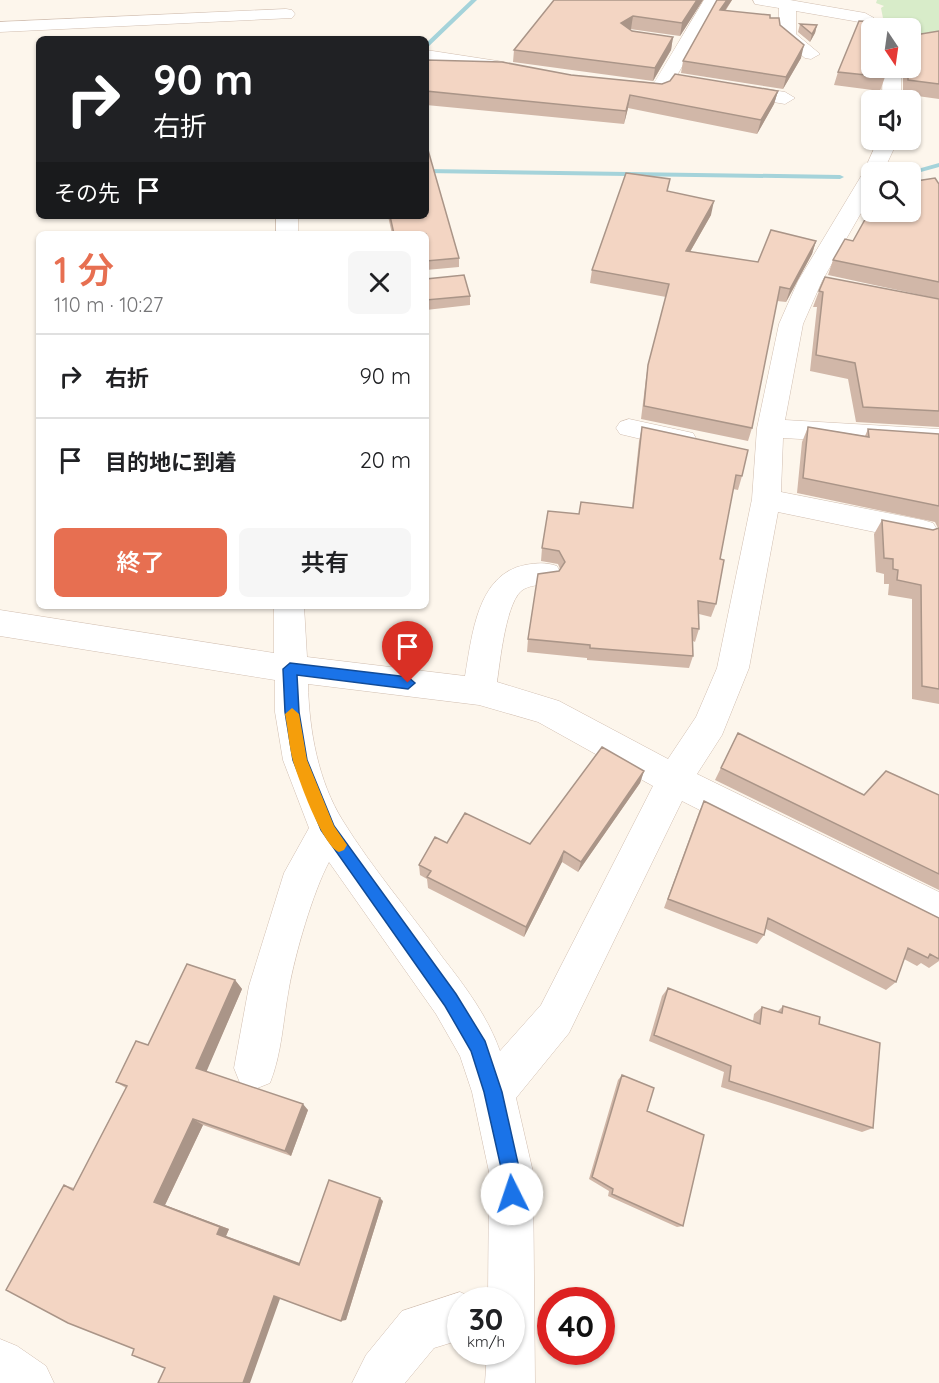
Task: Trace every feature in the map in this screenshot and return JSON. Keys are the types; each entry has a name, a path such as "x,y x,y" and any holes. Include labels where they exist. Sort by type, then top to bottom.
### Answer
{"street":[{"path":"601,81 660,89 688,45 712,0"},
{"path":"761,0 868,15"},
{"path":"788,5 787,36 810,54"},
{"path":"0,27 286,15"},
{"path":"665,41 688,45"},
{"path":"429,56 527,72"},
{"path":"666,79 688,82"},
{"path":"710,86 785,98"},
{"path":"493,1092 555,1019 674,780 710,725 733,668 766,499 761,446 791,324 820,284 817,247 861,189"},
{"path":"629,428 710,445"},
{"path":"761,446 939,438"},
{"path":"766,499 923,531"},
{"path":"479,691 498,602 505,588 515,579 546,574"},
{"path":"289,609 292,712 300,760 328,830 450,1000 478,1047 493,1092 511,1172 512,1287"},
{"path":"0,623 290,669 479,691 547,711 674,780 939,912"},
{"path":"255,1068 269,986 303,873 328,830"},
{"path":"377,1383 383,1372 420,1328 447,1320"},
{"path":"0,1363 29,1383"},
{"path":"510,1383 511,1365"}],"green space":[{"path":"877,0 939,0 939,35 921,37 921,18 883,18 881,8 884,6 876,3"}],"building":[{"path":"554,0 697,0 682,23 633,16 621,23 632,31 673,37 655,68 514,50"},
{"path":"717,0 727,0 720,10 779,18 780,25 804,45 786,77 683,61"},
{"path":"859,21 861,21 861,74 838,72"},
{"path":"800,24 817,25 812,34"},
{"path":"939,31 939,84 908,80 908,78 921,78 921,34"},
{"path":"429,60 502,62 571,75 662,84 670,81 675,74 778,91 761,120 630,95 626,111 429,91"},
{"path":"429,153 459,258 429,261 429,231 393,231 391,219 429,219"},
{"path":"626,173 670,179 667,191 714,201 686,251 758,262 771,230 816,241 790,289 780,287 752,428 644,406 648,365 669,284 592,270"},
{"path":"935,178 939,184 939,282 833,260 845,239 853,241 864,222 921,222 921,180"},
{"path":"464,275 470,296 429,300 429,279"},
{"path":"825,277 939,299 939,411 863,407 855,363 816,355 823,292 819,291"},
{"path":"642,427 748,450 742,476 736,475 720,559 724,560 716,604 698,601 699,629 692,628 693,656 590,648 590,645 528,639 538,574 559,571 565,562 559,551 542,548 548,511 579,514 581,502 633,508"},
{"path":"808,427 869,437 868,429 939,434 939,506 803,478"},
{"path":"882,520 933,530 939,528 939,689 922,686 921,585 897,580 898,570 893,569 893,559 884,558"},
{"path":"738,733 864,795 886,771 939,795 939,874 721,768"},
{"path":"602,747 644,771 581,862 564,851 526,927 427,877 431,871 419,865 435,837 447,843 465,813 530,844"},
{"path":"704,801 939,918 939,959 930,954 928,958 908,948 896,982 768,918 764,935 668,899"},
{"path":"187,964 235,980 196,1068 303,1104 285,1151 193,1119 154,1202 220,1227 217,1234 299,1265 329,1180 380,1198 341,1321 274,1296 243,1383 158,1383 165,1368 132,1355 134,1349 68,1323 6,1290 64,1185 73,1190 127,1086 116,1082 136,1041 148,1045"},
{"path":"668,988 760,1024 762,1007 782,1013 783,1006 820,1017 819,1024 880,1043 873,1128 729,1081 731,1066 654,1035"},
{"path":"622,1075 654,1088 647,1111 704,1135 683,1226 612,1194 613,1189 592,1177"}],"waterway":[{"path":"429,44 474,0"},
{"path":"921,170 939,165"},
{"path":"429,171 840,177"}],"slow traffic":[{"path":"292,714 300,760 328,830 339,845"}],"route":[{"path":"408,683 290,669 292,712 300,760 328,830 450,1000 478,1047 493,1092 511,1172 512,1194"}]}
